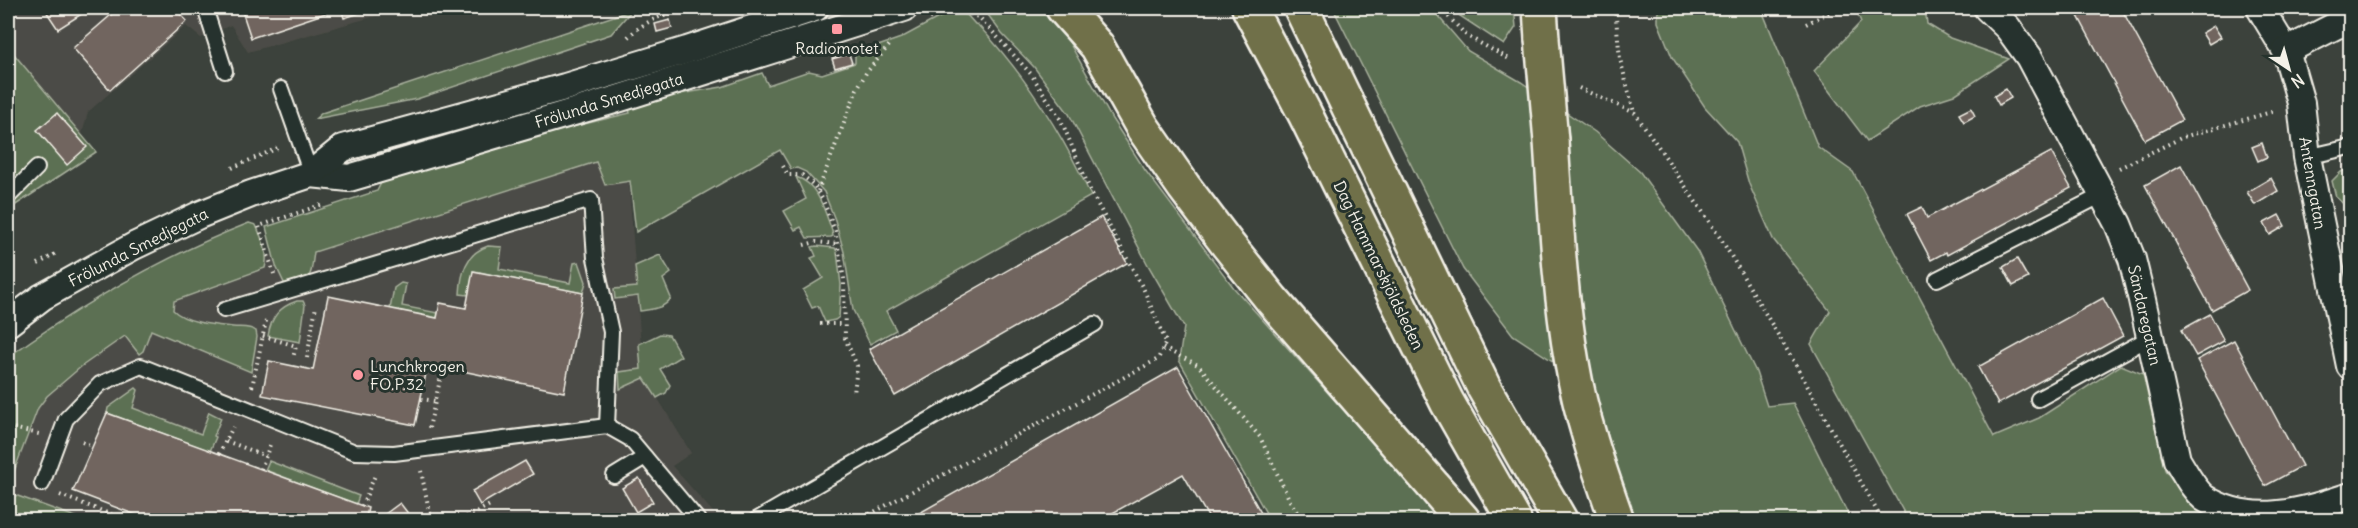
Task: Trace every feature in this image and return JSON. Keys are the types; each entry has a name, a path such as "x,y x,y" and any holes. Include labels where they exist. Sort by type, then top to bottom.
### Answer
{"main road":[{"path":"1063,8 1096,46 1143,128 1184,188 1272,300 1463,520"},
{"path":"1087,8 1096,46"},
{"name":"Dag Hammarskjöldsleden","path":"1249,8 1305,114 1447,402 1514,520"},
{"path":"1300,8 1484,388 1560,520"},
{"path":"1541,23 1562,296 1572,365 1596,459 1617,520"}],"street":[{"name":"Frölunda Smedjegata","path":"10,315 134,246 199,215 251,194 311,174 343,148 654,60 816,8"},
{"name":"Frölunda Smedjegata","path":"311,174 349,178 625,96 904,8"},
{"name":"Sändaregatan","path":"1987,8 2008,28 2029,57 2118,224 2132,260 2177,460 2203,497 2223,510 2247,517 2281,518 2350,496"},
{"name":"Antenngatan","path":"2260,8 2286,51 2301,103 2307,158 2350,366"},
{"path":"2286,51 2337,25 2350,22"}],"lane":[{"path":"205,8 225,71"},
{"path":"281,89 311,174"},
{"path":"2307,158 2350,147"},
{"path":"8,197 37,168"},
{"path":"1937,279 2098,187"},
{"path":"224,310 591,200 595,258 610,332 607,426"},
{"path":"756,520 1095,324"},
{"path":"2038,399 2151,337"},
{"path":"42,484 66,419 100,384 141,366 355,452 384,453 425,449 607,426 630,439 698,520"},
{"path":"614,476 645,457"}],"path":[{"path":"859,520 1158,359 1166,342 1144,290 1091,192 1060,120 1031,74 980,18 958,8"},
{"path":"1440,8 1467,36 1520,65"},
{"path":"1615,8 1620,59 1635,113 1721,239 1793,360 1882,520"},
{"path":"1806,24 1838,8"},
{"path":"818,191 857,89 866,73 898,35"},
{"path":"1572,85 1635,113"},
{"path":"2098,187 2183,137 2301,103"},
{"path":"783,166 788,174 802,175 809,180 818,191 830,215 844,279 843,324 848,349 857,366 854,394"},
{"path":"261,232 272,261"},
{"path":"804,245 816,242 838,244"},
{"path":"307,358 315,321 318,282"},
{"path":"820,324 843,324"},
{"path":"258,362 262,338 296,346 293,358"},
{"path":"1163,348 1198,365 1260,437 1290,501 1302,520"},
{"path":"425,449 443,368"},
{"path":"421,399 435,401"},
{"path":"219,454 242,407"},
{"path":"8,427 28,431"},
{"path":"226,441 266,456"},
{"path":"261,469 269,448"},
{"path":"362,506 384,453"},
{"path":"42,484 60,496 126,520"},
{"path":"426,497 431,520"},
{"path":"461,520 490,505"}],"shaded area":[{"path":"8,8 404,8 248,52 231,25 201,38 186,26 88,112 82,134 8,47"},
{"path":"625,130 643,374 691,453 672,466 720,520 84,520 15,495 12,454 43,381 173,294 334,230"}],"green space":[{"path":"983,8 1032,8 1043,13 1064,33 1112,119 1145,170 1234,288 1407,481 1438,520 1270,520 1179,360 1184,327 1148,265 1069,114 1034,67 1002,34"},
{"path":"1333,8 1431,8 1468,51 1521,82 1595,132 1640,172 1697,251 1756,372 1767,406 1793,403 1851,520 1635,520 1591,386 1513,335 1463,269"},
{"path":"1455,8 1514,8 1516,27 1504,45 1460,16"},
{"path":"1658,8 1761,8 1818,147 1853,172 1994,437 2039,418 2121,365 2143,374 2165,470 2189,503 2216,520 1908,520 1811,344 1830,311 1773,239 1749,184 1737,142 1705,107 1672,57 1658,22"},
{"path":"1861,8 1925,8 1927,24 1950,38 2009,59 1954,95 1920,106 1867,141 1814,71 1861,22 1856,10"},
{"path":"632,10 611,34 417,99 315,119 322,113"},
{"path":"956,12 967,15 978,25 1012,64 1042,106 1091,196 886,311 896,330 870,344 853,310 844,252 824,192 806,172 797,168 791,169 780,150 636,232 630,181 605,185 596,162 314,252 309,277 286,287 276,266 266,227 377,191 382,181 555,131 630,113 628,105 722,87 762,73 768,85 809,71 822,74 855,63 855,54 901,38 938,18"},
{"path":"8,47 96,152 8,210"},
{"path":"2348,169 2350,171 2350,210 2336,197 2332,181"},
{"path":"796,177 810,185 820,199 833,236 807,238 801,227 795,230 784,211 806,199"},
{"path":"249,223 256,225 263,241 266,257 265,268 174,301 173,310 193,321 256,331 251,372 151,330 143,351 139,354 125,336 82,366 47,396 38,408 8,487 8,357 65,318 124,282 185,251"},
{"path":"488,246 502,247 499,269 570,283 574,263 579,262 586,282 583,293 474,271 468,295 460,294 466,265 474,254"},
{"path":"812,247 835,248 841,285 839,317 825,322 818,306 812,308 803,290 823,278 811,258 816,256"},
{"path":"660,255 671,273 663,279 671,298 668,302 657,308 640,311 638,296 615,299 614,289 637,287 635,266"},
{"path":"401,283 406,284 402,306 438,313 437,318 390,309 394,288"},
{"path":"303,301 305,305 300,342 268,336 271,323 277,314 285,306"},
{"path":"660,334 669,335 681,356 660,369 670,385 666,393 657,398 644,378 620,389 619,372 641,369 639,344"},
{"path":"136,388 138,390 133,408 201,434 209,412 221,418 210,451 107,413 108,408"},
{"path":"269,461 359,496 356,504 265,470"},
{"path":"8,490 15,495 84,520 15,520 8,517"}],"building":[{"path":"44,8 91,8 58,29"},
{"path":"119,8 174,8 187,21 110,90 73,48"},
{"path":"241,8 341,8 251,38"},
{"path":"341,8 375,8 344,18"},
{"path":"2089,8 2121,8 2182,120 2145,140 2077,14"},
{"path":"670,20 672,28 657,32 655,24"},
{"path":"2214,26 2221,37 2209,44 2202,33"},
{"path":"849,54 852,63 835,68 832,59"},
{"path":"2006,89 2011,98 1999,105 1994,96"},
{"path":"1971,108 1975,116 1964,122 1959,114"},
{"path":"57,113 87,147 67,165 37,130"},
{"path":"2262,143 2267,157 2258,161 2252,147"},
{"path":"2051,152 2071,188 1947,255 1946,252 1931,260 1907,214 1922,207 1927,218"},
{"path":"2181,165 2248,290 2212,310 2145,185"},
{"path":"2271,178 2278,191 2255,205 2247,192"},
{"path":"2279,215 2285,226 2270,235 2264,223"},
{"path":"1101,217 1127,263 895,396 869,349"},
{"path":"2017,259 2028,278 2013,286 2003,267"},
{"path":"473,271 583,293 564,392 428,364 415,425 262,395 269,361 313,370 328,296 437,318 440,303 466,308"},
{"path":"2103,298 2123,336 1998,404 1978,367"},
{"path":"2210,314 2224,341 2196,356 2181,330"},
{"path":"2234,340 2302,466 2265,486 2197,360"},
{"path":"1178,367 1265,520 1210,520 1183,474 1100,520 907,520"},
{"path":"107,413 368,508 366,517 377,520 149,520 73,491"},
{"path":"525,461 533,474 480,505 472,491"},
{"path":"639,478 653,502 636,512 622,488"},
{"path":"400,503 413,520 377,520"}],"place":[{"name":"Radiomotet","path":"837,29"},
{"name":"Lunchkrogen FO.P.32","path":"358,375"}]}
